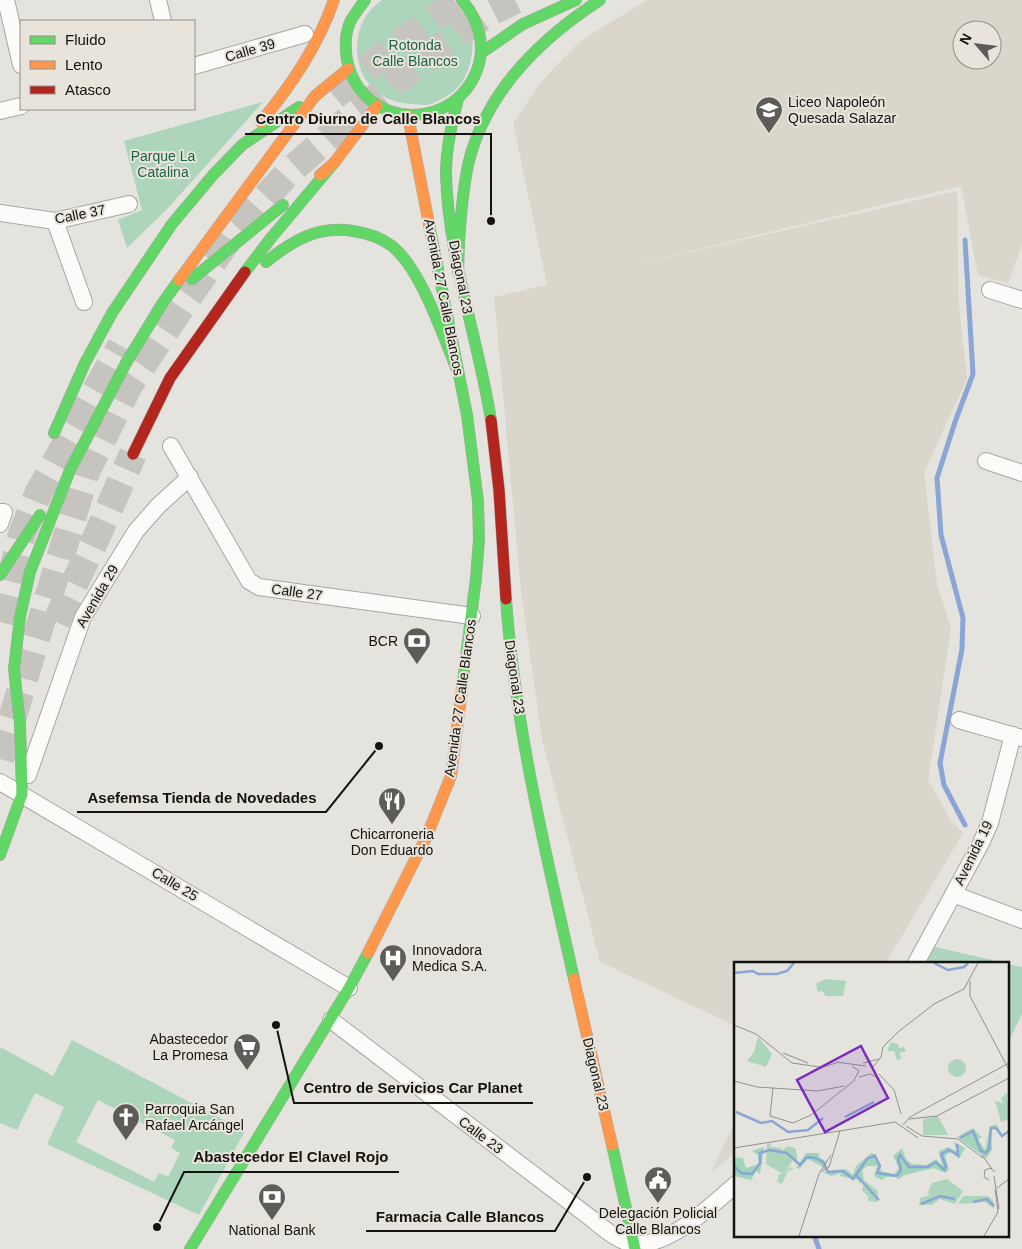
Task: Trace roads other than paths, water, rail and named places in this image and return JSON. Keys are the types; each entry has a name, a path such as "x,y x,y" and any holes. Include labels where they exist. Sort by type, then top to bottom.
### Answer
{"main road":[{"path":"54,433 85,363 112,313 138,272 172,224 283,96 310,54 330,13 334,0"},
{"path":"365,0 356,11 347,34 345,46 348,69 360,90 377,106 387,111 408,116 434,113 458,99 474,79 481,53 478,27 473,15 462,0"},
{"path":"481,53 523,24 576,0"},
{"path":"458,272 463,194 470,158 481,123 500,90 526,56 553,31 600,0"},
{"path":"242,145 315,96 348,69"},
{"path":"0,575 70,470 126,363 162,304 315,96"},
{"name":"Diagonal 23","path":"458,99 449,137 446,172 449,212 458,272 494,437 510,648 533,794 635,1247"},
{"path":"133,454 170,378 271,238 334,163 377,106"},
{"name":"Avenida 27 Calle Blancos","path":"190,1249 349,988 391,910 426,838 451,776 472,616 479,539 478,501 459,375 408,116"},
{"path":"162,304 334,163"},
{"path":"234,288 290,242 307,234 336,229 363,231 383,240 404,256 417,276 459,375"},
{"path":"0,855 22,794 20,724 14,669 20,617 30,572 70,470"}],"street":[{"path":"6,0 20,61"},
{"path":"158,0 163,20"},
{"name":"Calle 39","path":"195,66 305,34"},
{"path":"0,111 20,106"},
{"name":"Calle 37","path":"0,214 55,221 129,204"},
{"path":"55,221 84,302"},
{"path":"990,290 1022,300"},
{"name":"Calle 27","path":"171,446 249,581 259,587 472,616"},
{"path":"986,461 1022,473"},
{"name":"Avenida 29","path":"22,794 83,617 136,531 159,505 190,478"},
{"path":"959,720 1017,737"},
{"name":"Avenida 19","path":"917,962 990,823 1017,737"},
{"name":"Calle 25","path":"0,782 349,988"},
{"path":"953,894 1022,920"},
{"name":"Calle 23","path":"331,1020 612,1235 635,1247"},
{"path":"635,1247 664,1238 694,1220 734,1186"}],"waterway":[{"path":"965,240 973,374 937,478 941,535 963,618 962,649 940,763 944,785 965,825"},
{"path":"814,1236 819,1249"}],"tunnel":[{"path":"334,96 392,48 460,0"},
{"path":"0,759 86,472 129,385 186,300 233,233 287,174 350,118 419,63 485,15 515,0"},
{"path":"0,622 22,534 39,492 121,346"},
{"path":"56,622 133,454"}],"place":[{"name":"Liceo Napoleón Quesada Salazar","path":"769,134"},
{"name":"Centro Diurno de Calle Blancos","path":"491,221"},
{"name":"BCR","path":"417,665"},
{"name":"Asefemsa Tienda de Novedades","path":"379,746"},
{"name":"Chicarroneria Don Eduardo","path":"392,825"},
{"name":"Innovadora Medica S.A.","path":"393,982"},
{"name":"Centro de Servicios Car Planet","path":"276,1025"},
{"name":"Abastecedor La Promesa","path":"247,1071"},
{"name":"Parroquia San Rafael Arcángel","path":"126,1141"},
{"name":"Farmacia Calle Blancos","path":"587,1177"},
{"name":"Delegación Policial Calle Blancos","path":"658,1204"},
{"name":"National Bank","path":"272,1221"},
{"name":"Abastecedor El Clavel Rojo","path":"157,1227"}],"park label":[{"name":"Rotonda Calle Blancos","path":"415,54"},
{"name":"Parque La Catalina","path":"163,164"}]}
